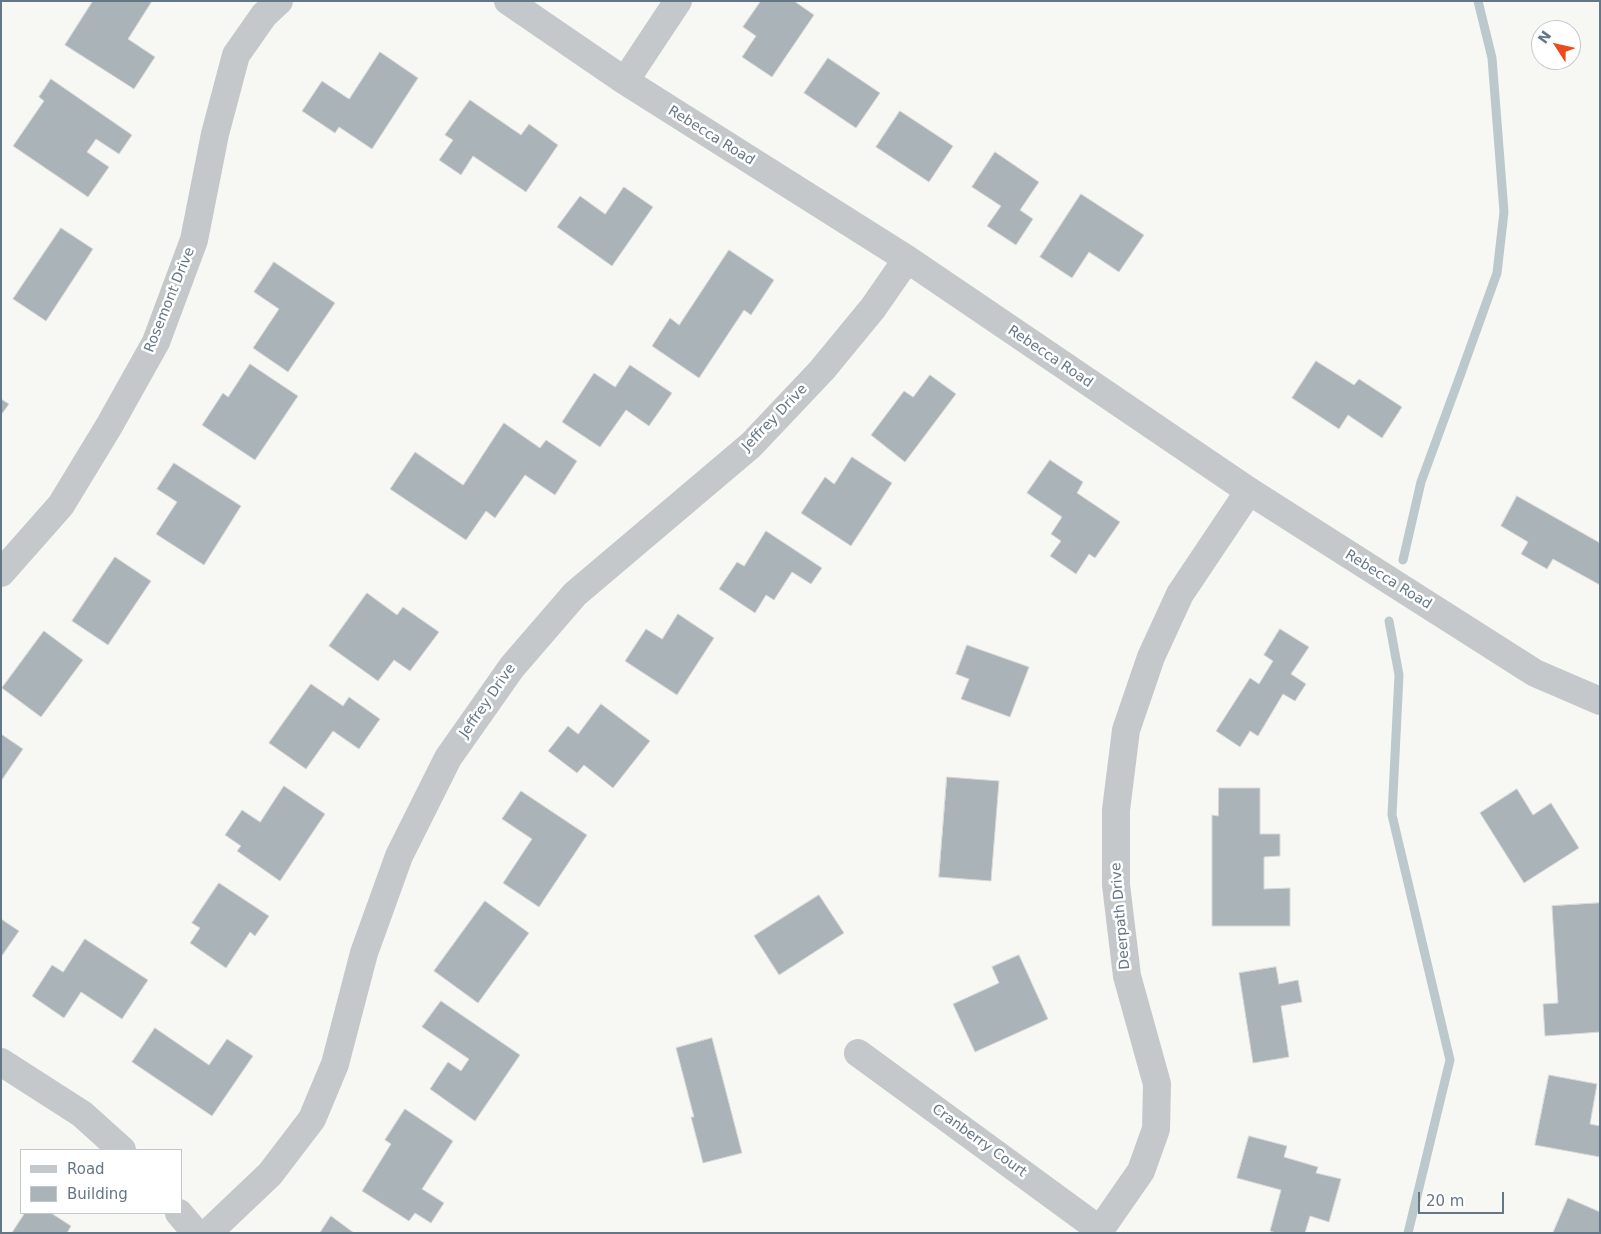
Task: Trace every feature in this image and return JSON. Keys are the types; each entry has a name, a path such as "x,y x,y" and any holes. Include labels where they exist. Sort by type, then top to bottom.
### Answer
{"street":[{"name":"Rosemont Drive","path":"1,573 60,505 109,426 156,342 194,240 215,134 236,55 264,15 280,1"},
{"name":"Rebecca Road","path":"508,1 625,81 907,260 1248,491 1535,673 1600,701"},
{"path":"625,81 678,1"},
{"name":"Jeffrey Drive","path":"208,1233 270,1174 312,1119 336,1064 364,953 398,856 448,758 512,667 575,594 751,445 822,370 873,308 907,260"},
{"name":"Deerpath Drive","path":"1099,1231 1141,1171 1156,1129 1157,1084 1127,976 1116,885 1116,810 1126,730 1151,657 1180,594 1248,491"},
{"name":"Cranberry Court","path":"858,1053 1099,1231"},
{"path":"1,1062 82,1114 121,1149"},
{"path":"180,1214 196,1233"}],"building":[{"path":"93,1 152,1 128,39 155,57 134,89 65,45"},
{"path":"761,1 794,1 814,15 772,77 742,57 756,36 743,27"},
{"path":"380,52 418,78 372,149 339,127 335,133 302,111 322,81 349,99"},
{"path":"828,58 880,93 856,128 804,93"},
{"path":"51,79 132,135 119,154 96,139 87,152 109,167 88,197 13,146 44,101 39,97"},
{"path":"470,100 521,135 529,124 558,145 526,192 473,156 461,175 439,160 453,140 445,135"},
{"path":"900,111 953,146 929,182 876,147"},
{"path":"995,152 1039,182 1020,210 1033,219 1016,245 987,226 1001,206 972,187"},
{"path":"624,187 653,207 612,266 557,227 580,196 605,214"},
{"path":"1081,194 1144,235 1119,272 1089,252 1072,278 1040,257"},
{"path":"61,228 93,249 46,321 13,299"},
{"path":"729,250 774,280 751,315 744,310 699,378 652,346 670,318 679,325"},
{"path":"274,262 335,303 288,372 253,348 279,309 254,292"},
{"path":"1316,361 1354,385 1359,379 1402,407 1382,438 1348,415 1339,429 1292,398"},
{"path":"250,364 298,396 255,460 202,425 223,393 228,397"},
{"path":"630,365 672,393 649,426 626,410 600,447 562,422 594,373 615,387"},
{"path":"930,375 956,394 905,462 871,435 904,391 913,397"},
{"path":"1,399 9,404 1,415"},
{"path":"504,423 540,448 546,440 577,461 555,495 525,475 495,518 486,511 466,540 390,489 415,452 463,485"},
{"path":"852,457 892,483 851,546 801,513 825,477 834,484"},
{"path":"1050,460 1083,482 1077,493 1120,522 1095,558 1089,554 1076,574 1050,556 1061,541 1051,534 1062,517 1027,493"},
{"path":"174,463 241,506 204,565 156,534 177,502 157,489"},
{"path":"1517,496 1600,543 1600,585 1553,559 1547,569 1521,554 1528,542 1501,526"},
{"path":"766,531 822,568 811,584 792,572 774,600 766,595 755,613 719,589 737,562 744,566"},
{"path":"115,557 151,581 108,645 72,621"},
{"path":"367,593 397,615 403,607 439,632 410,671 394,660 378,681 329,646"},
{"path":"678,614 714,638 677,695 625,661 646,629 662,639"},
{"path":"1280,629 1309,647 1291,674 1306,684 1295,701 1283,694 1258,736 1250,731 1240,747 1216,731 1250,678 1259,684 1273,661 1264,655"},
{"path":"44,631 83,660 41,717 2,688"},
{"path":"967,645 1029,667 1010,717 961,699 969,679 956,674"},
{"path":"311,684 343,706 349,697 380,719 359,749 333,731 306,769 269,743"},
{"path":"601,704 650,741 613,788 584,765 577,773 548,751 568,726 578,734"},
{"path":"1,734 23,749 1,781"},
{"path":"947,777 999,781 991,881 939,877"},
{"path":"284,786 325,814 280,881 237,851 241,846 225,835 242,810 260,822"},
{"path":"1219,788 1260,788 1260,834 1280,834 1280,856 1264,857 1264,889 1290,888 1290,926 1212,926 1212,815 1218,816"},
{"path":"1517,789 1533,815 1551,803 1579,848 1524,883 1480,813"},
{"path":"521,791 587,835 539,907 503,883 532,839 502,819"},
{"path":"219,883 269,916 255,936 250,932 226,968 190,943 200,928 192,923"},
{"path":"819,895 844,933 779,975 754,936"},
{"path":"485,901 529,933 478,1003 434,971"},
{"path":"1600,903 1600,1032 1545,1036 1543,1004 1558,1003 1552,906"},
{"path":"1,919 19,931 1,957"},
{"path":"85,939 148,980 122,1019 81,992 64,1018 32,996 52,965 63,972"},
{"path":"1019,955 1048,1019 975,1052 953,1004 999,983 992,967"},
{"path":"1276,967 1279,984 1298,980 1302,1002 1281,1006 1289,1057 1253,1063 1239,973"},
{"path":"441,1001 520,1055 475,1121 430,1089 448,1062 461,1071 469,1059 422,1027"},
{"path":"155,1028 209,1065 227,1039 253,1056 212,1116 132,1062"},
{"path":"712,1038 742,1153 703,1163 691,1117 694,1117 676,1048"},
{"path":"1549,1075 1597,1084 1590,1124 1600,1126 1600,1157 1535,1145"},
{"path":"405,1109 453,1141 422,1189 444,1203 431,1223 415,1213 409,1221 362,1191 391,1144 385,1140"},
{"path":"1249,1136 1287,1146 1284,1157 1318,1167 1316,1173 1341,1179 1329,1222 1310,1216 1305,1233 1276,1233 1270,1231 1281,1190 1237,1178"},
{"path":"1568,1198 1600,1212 1600,1233 1553,1233"},
{"path":"24,1214 53,1214 71,1226 67,1233 12,1233"},
{"path":"331,1216 354,1233 320,1233"}],"waterway":[{"path":"1403,560 1421,482 1497,273 1504,212 1492,58 1478,1"},
{"path":"1389,621 1399,675 1392,815 1450,1060 1408,1233"}]}
